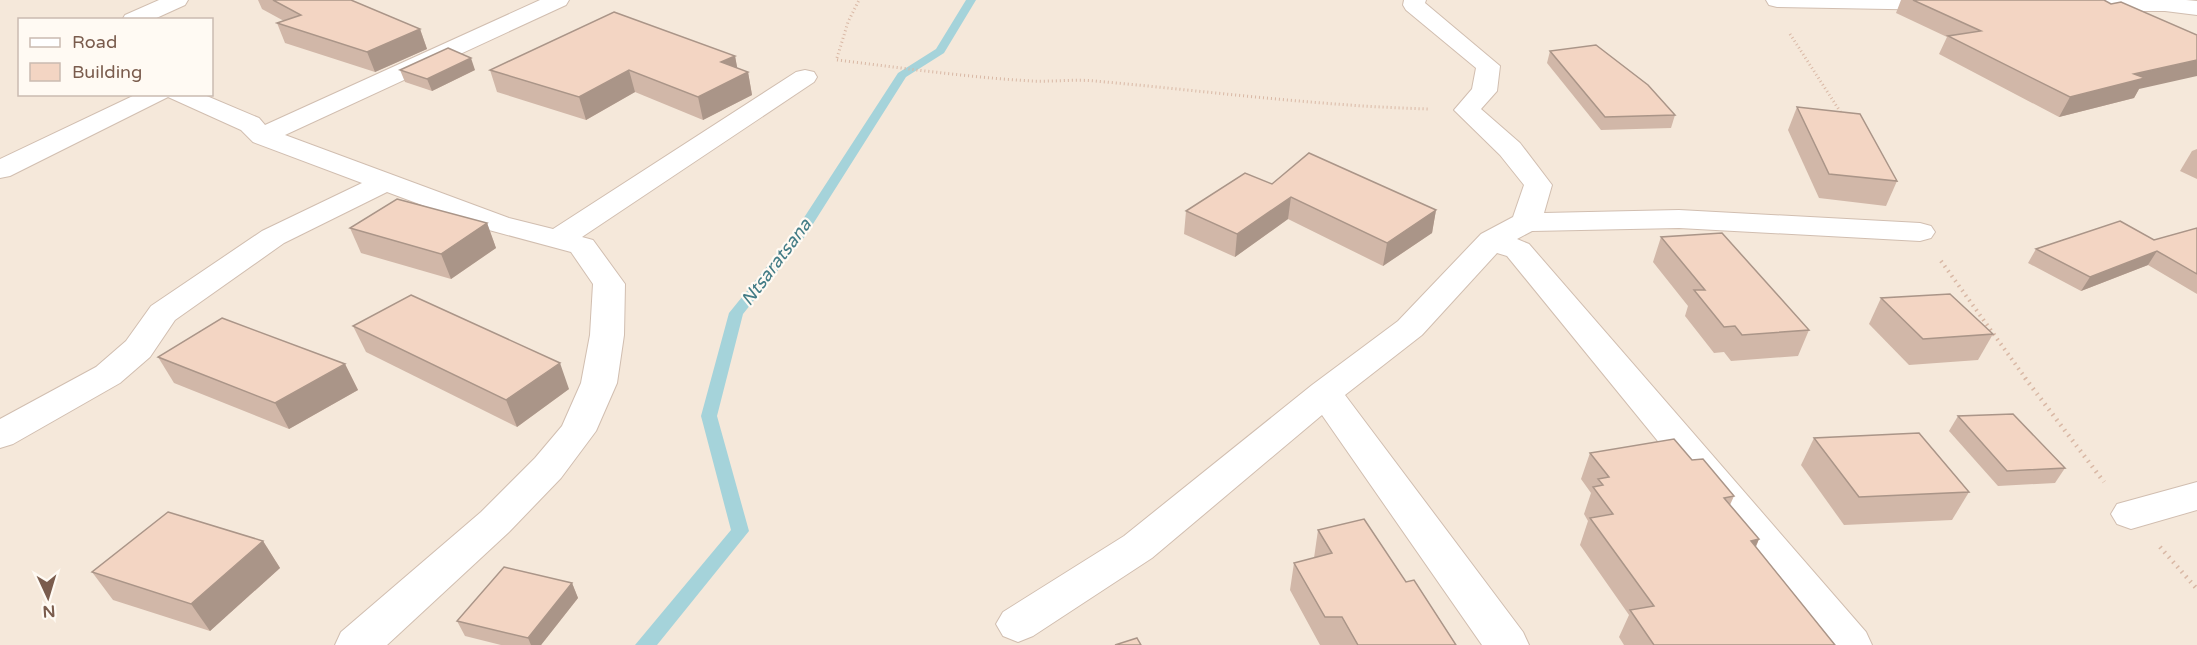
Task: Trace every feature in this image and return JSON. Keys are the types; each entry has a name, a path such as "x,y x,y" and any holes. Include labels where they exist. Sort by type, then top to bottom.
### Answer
{"street":[{"path":"137,18 177,0"},
{"path":"262,136 558,0"},
{"path":"1415,0 1414,5 1488,66 1484,91 1467,110 1510,149 1538,185 1526,222"},
{"path":"1777,0 1960,3"},
{"path":"2064,3 2165,4 2197,8"},
{"path":"558,238 805,77"},
{"path":"0,170 154,96"},
{"path":"184,96 250,124 262,136 499,224 582,246 609,284 607,335 599,383 578,431 548,468 495,522 357,645"},
{"path":"0,435 108,375 138,349 163,314 273,237 386,182"},
{"path":"1018,624 1138,547 1325,393 1410,328 1492,240 1526,222 1679,219 1920,232"},
{"path":"1492,240 1518,249 1850,645"},
{"path":"1325,393 1507,645"},
{"path":"2131,514 2197,496"}],"path":[{"path":"836,60 848,22 859,0"},
{"path":"1785,27 1799,45 1846,122"},
{"path":"805,77 836,60 983,77 1034,81 1092,81 1322,105 1467,110"},
{"path":"1920,232 2071,441 2197,589"}],"shaded area":[{"path":"0,0 2197,0 2197,645 0,645"}],"building":[{"path":"273,0 351,0 420,29 367,52 277,23 301,15"},
{"path":"1913,0 2104,0 2111,4 2121,2 2197,35 2197,60 2134,74 2145,78 2070,97 1948,36 1981,31"},
{"path":"614,12 735,56 721,62 748,72 698,97 629,70 579,97 490,70"},
{"path":"1596,45 1648,85 1675,115 1605,117 1550,51"},
{"path":"448,48 471,58 427,79 400,70"},
{"path":"1797,107 1860,114 1897,181 1829,174"},
{"path":"1309,153 1436,210 1387,243 1291,197 1237,234 1186,211 1245,173 1272,184"},
{"path":"397,199 487,223 441,254 350,228"},
{"path":"2120,221 2154,240 2197,228 2197,274 2157,251 2090,277 2036,249"},
{"path":"1722,233 1809,330 1742,335 1735,326 1724,327 1694,290 1705,290 1661,237"},
{"path":"1950,294 1993,334 1923,339 1881,298"},
{"path":"411,295 560,363 506,400 353,326"},
{"path":"222,318 345,364 275,403 158,357"},
{"path":"2013,414 2065,468 2007,471 1958,416"},
{"path":"1919,433 1969,492 1859,497 1814,438"},
{"path":"1674,439 1692,460 1703,459 1734,496 1724,498 1759,539 1751,541 1835,645 1654,645 1630,610 1654,606 1590,518 1613,514 1593,487 1603,485 1598,479 1609,477 1590,453"},
{"path":"168,512 263,541 191,604 92,572"},
{"path":"1364,519 1406,582 1414,580 1456,645 1358,645 1342,617 1325,617 1294,563 1332,553 1318,530"},
{"path":"504,567 572,583 528,638 457,621"},
{"path":"1137,638 1141,645 1115,645"}],"waterway":[{"name":"Ntsaratsana","path":"645,645 740,531 709,416 736,313 799,235 902,75 940,51 971,0"}]}
